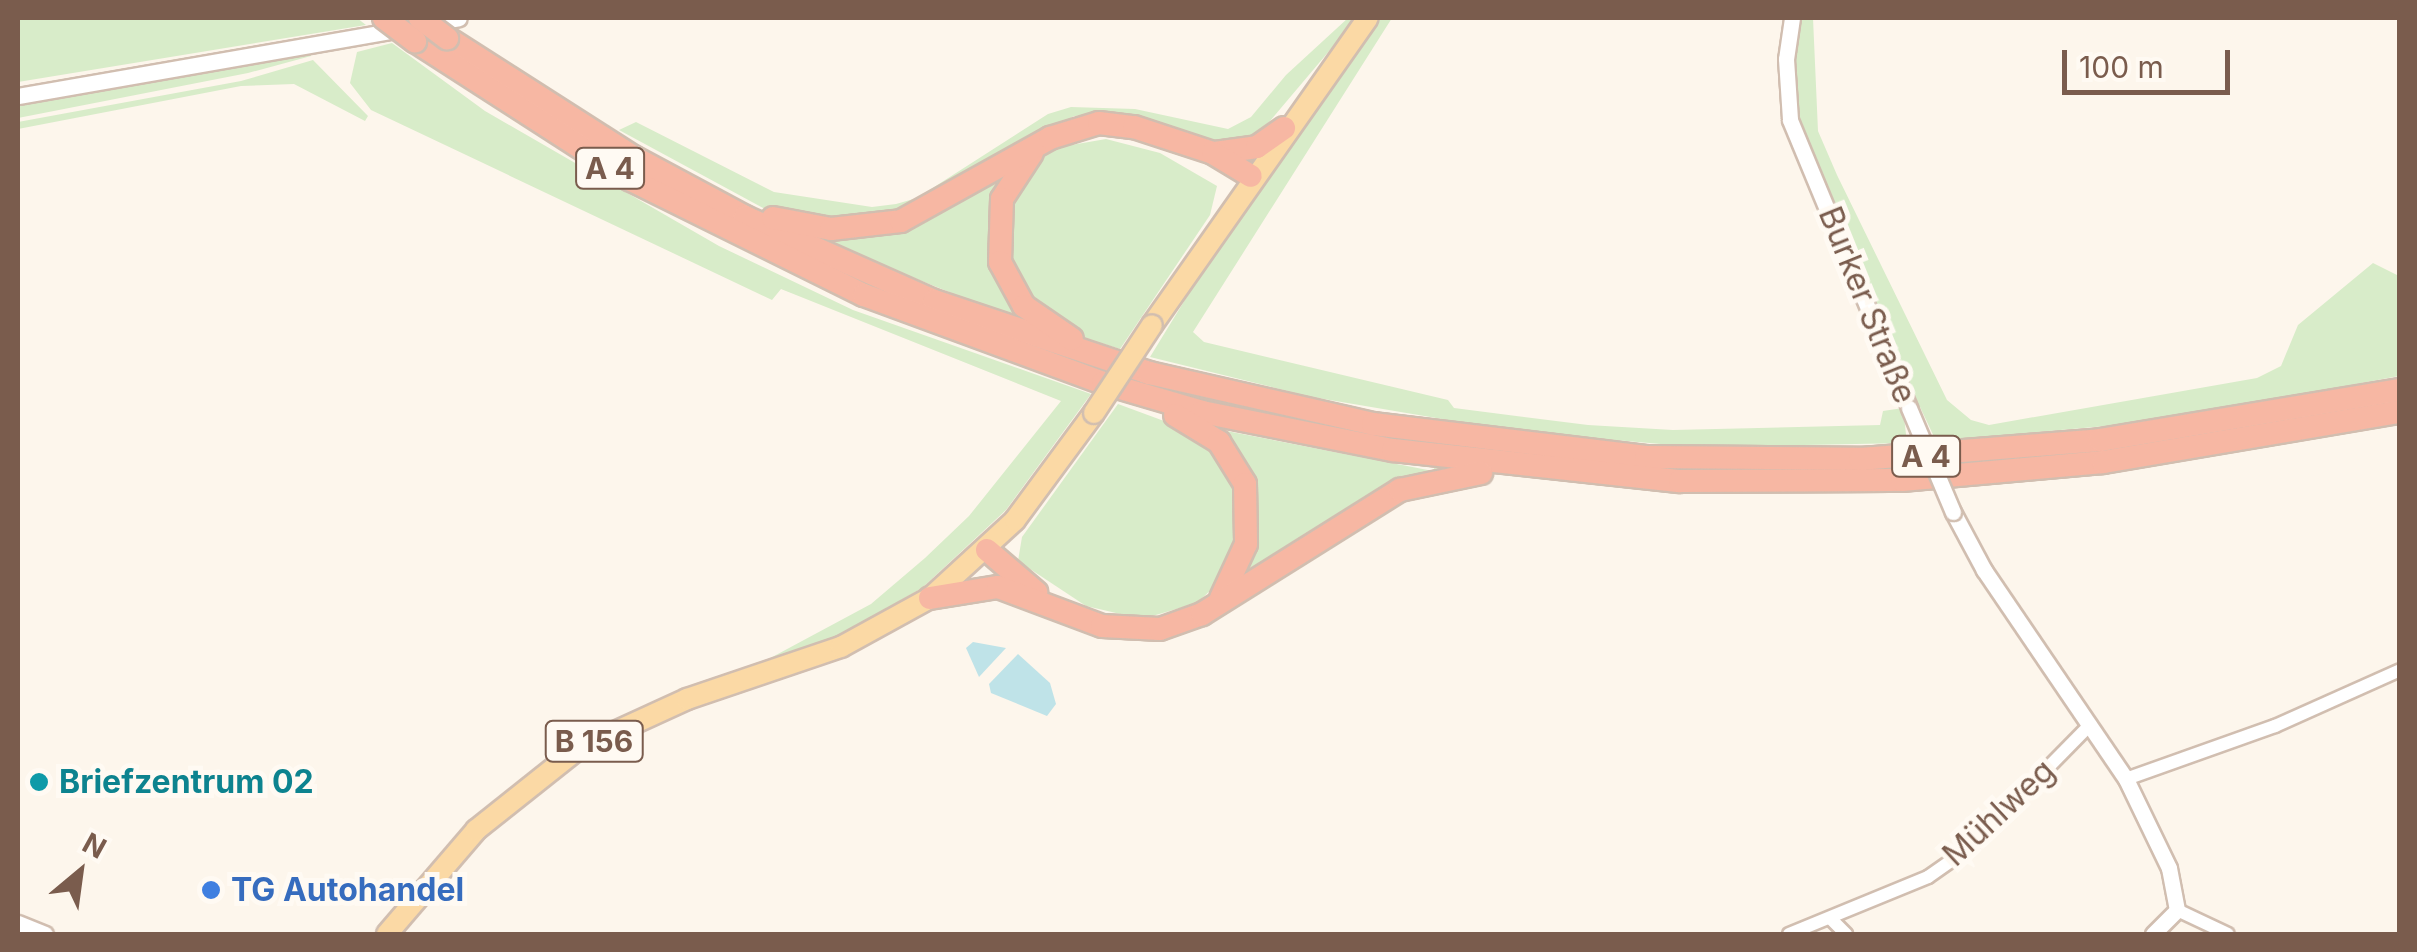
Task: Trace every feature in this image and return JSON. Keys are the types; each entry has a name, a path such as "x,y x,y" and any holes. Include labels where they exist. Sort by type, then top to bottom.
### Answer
{"highway":[{"name":"A 4","path":"384,18 578,150 752,244 926,320 1103,383 1274,427 1520,468 1694,481 1918,479 2104,462 2400,412"},
{"name":"A 4","path":"420,18 453,28 634,158 726,206 934,301 1149,372 1298,410 1449,436 1741,460 2065,444 2400,390"},
{"path":"726,206 813,228 885,225 932,209 1075,128 1111,123 1213,153 1247,150 1284,128"},
{"path":"1039,145 1013,176 999,212 998,250 1010,285 1053,329 1149,372"},
{"path":"1181,145 1248,181"},
{"path":"1213,153 1248,181"},
{"path":"1103,383 1197,425 1240,473 1249,508 1246,544 1214,606"},
{"path":"930,598 998,587 1133,630 1175,626 1214,606 1400,490 1443,476 1520,468"},
{"path":"987,550 1051,604"}],"main road":[{"name":"B 156","path":"387,934 476,830 578,749 687,699 841,647 930,598 987,550 1094,414 1284,128 1368,18"}],"street":[{"name":"Burker Straße","path":"1792,18 1786,59 1790,120 1953,512 2026,631 2126,779 2169,868 2176,910"},
{"path":"18,96 366,36 453,28"},
{"path":"2126,779 2275,726 2400,670"},
{"name":"Mühlweg","path":"1789,934 1928,877 1954,858 2090,725"},
{"path":"2153,934 2176,910 2228,934"},
{"path":"1830,918 1846,934"},
{"path":"18,923 45,934"}],"green space":[{"path":"18,18 357,18 366,25 18,82"},
{"path":"1348,18 1357,18 1254,140 1227,149 1096,115 1074,116 925,205 859,223 767,210 619,130 636,122 774,192 872,207 896,204 917,198 1048,114 1071,107 1135,109 1228,129 1251,117 1286,75"},
{"path":"1380,18 1392,18 1193,332 1204,342 1448,400 1454,408 1588,425 1673,430 1880,425 1883,411 1903,408 1907,443 1695,447 1513,431 1312,397 1150,357 1221,241"},
{"path":"1793,18 1813,18 1818,131 1837,175 1947,400 1971,420 1989,425 2257,378 2281,366 2298,325 2373,263 2399,276 2399,376 2152,422 1936,441 1920,407 1910,407 1791,120"},
{"path":"392,43 485,111 719,246 853,310 1091,394 1006,510 922,588 830,641 759,664 871,604 925,558 969,516 1061,401 781,289 772,300 371,110 350,83 357,52"},
{"path":"311,50 311,56 248,73 18,118 18,103"},
{"path":"313,60 368,116 365,121 294,84 241,86 18,129 18,122 241,81"},
{"path":"1106,139 1160,153 1217,186 1210,215 1120,349 1078,336 1034,309 1002,257 1014,185 1054,148"},
{"path":"1009,164 996,198 1026,323 815,238 853,236"},
{"path":"1118,404 1183,428 1209,446 1239,499 1237,546 1217,584 1197,603 1142,619 1086,606 1018,561 1022,537"},
{"path":"1216,429 1433,471 1435,466 1475,472 1458,471 1234,593 1251,555 1258,507 1253,482"}],"water":[{"path":"973,642 1006,648 979,677 966,648"},
{"path":"1018,654 1050,683 1056,704 1047,716 991,693 989,684"}],"place":[{"name":"Briefzentrum 02","path":"39,782"},
{"name":"TG Autohandel","path":"211,890"}]}
